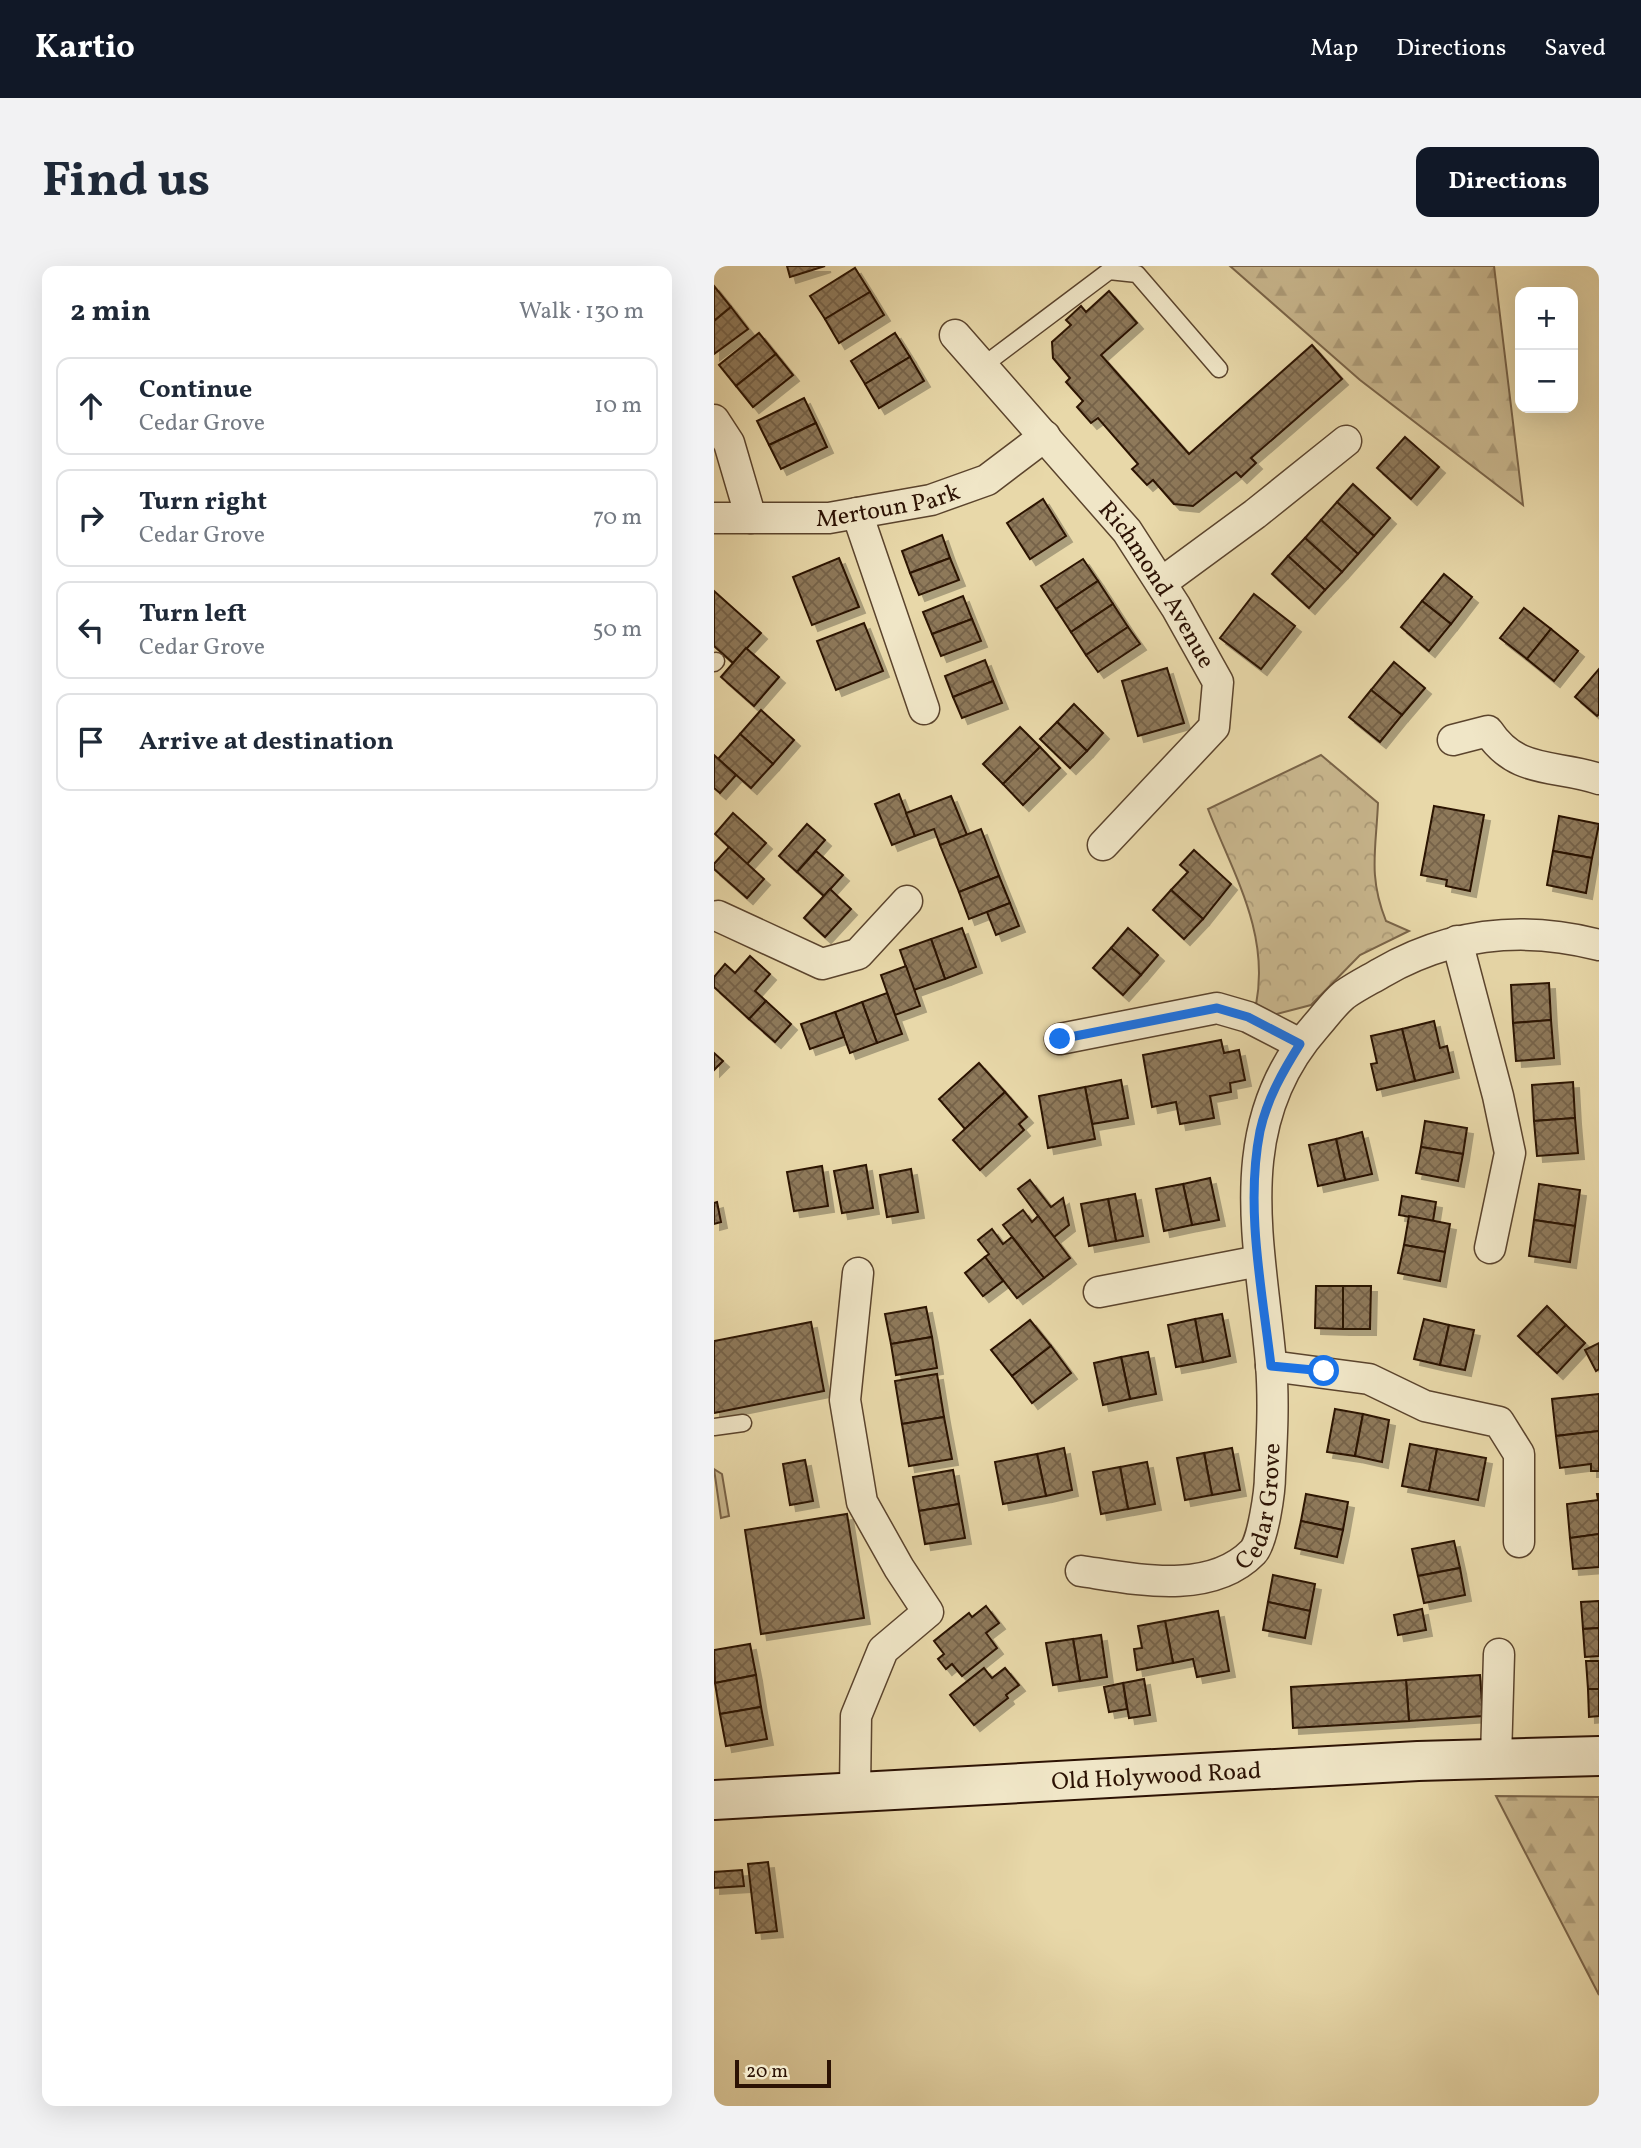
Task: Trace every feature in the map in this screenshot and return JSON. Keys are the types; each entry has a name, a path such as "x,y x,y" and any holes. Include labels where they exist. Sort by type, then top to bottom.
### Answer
{"street":[{"name":"Richmond Avenue","path":"955,335 1127,531 1161,583 1218,682 1214,727 1103,845"},
{"path":"714,421 729,443 751,518"},
{"name":"Mertoun Park","path":"714,518 829,518 931,499 987,480 1045,436"},
{"path":"1161,583 1255,514 1346,441"},
{"path":"857,513 924,709"},
{"path":"1453,740 1488,731 1499,749 1534,768 1572,770 1599,779"},
{"path":"715,917 822,964 858,954 906,901"},
{"name":"Cedar Grove","path":"1082,1571 1157,1582 1224,1573 1255,1550 1269,1494 1271,1366 1259,1261 1255,1182 1261,1130 1278,1080 1300,1044 1344,995 1415,953 1486,935 1559,934 1599,945"},
{"path":"1457,941 1498,1096 1510,1153 1490,1248"},
{"path":"1060,1039 1217,1008 1248,1017 1300,1044"},
{"path":"1099,1292 1259,1261"},
{"path":"855,1791 856,1716 883,1650 928,1612 899,1568 863,1502 845,1400 858,1273"},
{"path":"1271,1366 1368,1379 1425,1406 1499,1422 1519,1454 1519,1542"},
{"path":"1496,1758 1499,1654"},
{"name":"Old Holywood Road","path":"714,1800 1496,1758 1599,1756"}],"lane":[{"path":"984,365 1109,271 1137,274 1219,369"},
{"path":"714,1427 743,1423"}],"green space":[{"path":"1230,266 1494,266 1523,505 1360,380"},
{"path":"1321,755 1378,803 1374,863 1380,905 1386,921 1409,931 1360,955 1311,1005 1273,1015 1256,1005 1259,978 1254,928 1238,880 1208,809"},
{"path":"714,1469 722,1474 729,1516 721,1518"},
{"path":"1496,1796 1599,1797 1599,1995"}],"building":[{"path":"787,266 825,266 790,277"},
{"path":"855,268 870,292 825,319 810,296"},
{"path":"714,286 731,307 714,321"},
{"path":"1109,291 1137,323 1101,355 1189,454 1312,345 1342,379 1251,458 1256,463 1241,477 1236,472 1193,506 1174,504 1153,480 1147,485 1132,469 1138,464 1098,418 1091,423 1077,407 1083,401 1066,382 1070,378 1053,358 1052,342 1071,325 1066,320 1081,306 1086,312"},
{"path":"870,292 884,315 839,343 825,319"},
{"path":"731,307 748,329 714,354 714,321"},
{"path":"759,333 776,354 736,386 719,365"},
{"path":"895,333 910,357 865,384 851,361"},
{"path":"776,354 793,375 753,407 736,386"},
{"path":"910,357 924,381 879,408 865,384"},
{"path":"804,398 816,423 769,445 757,421"},
{"path":"816,423 827,447 781,469 769,445"},
{"path":"1405,437 1439,467 1411,499 1377,468"},
{"path":"1353,484 1390,518 1374,536 1337,502"},
{"path":"1043,499 1066,536 1030,559 1007,523"},
{"path":"1337,502 1374,536 1358,554 1321,520"},
{"path":"1321,520 1358,554 1342,572 1305,538"},
{"path":"942,535 950,558 910,573 902,551"},
{"path":"1305,538 1342,572 1325,590 1288,556"},
{"path":"1288,556 1325,590 1309,608 1272,574"},
{"path":"839,558 859,607 812,625 793,577"},
{"path":"950,558 959,580 919,595 910,573"},
{"path":"1083,559 1098,581 1056,609 1041,586"},
{"path":"1444,574 1472,597 1451,624 1422,601"},
{"path":"1098,581 1113,604 1071,632 1056,609"},
{"path":"714,591 761,633 733,663 714,646"},
{"path":"1254,594 1295,626 1261,669 1220,638"},
{"path":"963,596 972,619 932,634 923,612"},
{"path":"1422,601 1451,624 1429,651 1401,627"},
{"path":"1113,604 1128,627 1086,655 1071,632"},
{"path":"1524,608 1551,629 1527,659 1500,638"},
{"path":"972,619 981,641 941,656 932,634"},
{"path":"864,623 883,671 836,690 817,641"},
{"path":"1128,627 1140,644 1098,672 1086,655"},
{"path":"1551,629 1578,651 1554,681 1527,659"},
{"path":"746,648 779,677 754,706 721,677"},
{"path":"985,660 993,681 953,697 945,676"},
{"path":"1394,662 1425,688 1402,715 1371,690"},
{"path":"1167,668 1184,723 1138,736 1122,681"},
{"path":"1599,669 1599,714 1597,716 1575,697"},
{"path":"993,681 1002,703 962,718 953,697"},
{"path":"1371,690 1402,715 1380,742 1349,717"},
{"path":"1074,704 1103,733 1087,751 1057,722"},
{"path":"761,710 794,740 773,764 740,734"},
{"path":"1057,722 1087,751 1070,768 1040,739"},
{"path":"1020,727 1040,747 1003,784 983,764"},
{"path":"740,734 773,764 751,788 718,759"},
{"path":"1040,747 1060,768 1023,805 1003,784"},
{"path":"714,755 736,775 720,793 714,788"},
{"path":"899,794 915,836 892,845 875,804"},
{"path":"951,796 967,835 940,845 934,829 915,836 906,813"},
{"path":"1434,806 1484,815 1470,891 1446,886 1447,880 1421,875"},
{"path":"733,813 766,843 747,864 715,834"},
{"path":"1559,816 1599,824 1592,858 1553,851"},
{"path":"807,824 825,840 797,872 779,856"},
{"path":"981,829 999,876 959,892 940,845"},
{"path":"729,847 764,879 747,898 714,869 714,864"},
{"path":"1194,850 1231,884 1203,919 1171,890 1188,872 1180,865"},
{"path":"816,851 843,875 824,896 797,872"},
{"path":"1553,851 1592,858 1586,893 1547,885"},
{"path":"999,876 1010,903 969,919 959,892"},
{"path":"830,889 851,909 825,937 804,918"},
{"path":"1171,890 1203,919 1184,939 1153,910"},
{"path":"1010,903 1019,926 996,935 987,912"},
{"path":"962,928 976,967 945,979 931,939"},
{"path":"1128,928 1158,955 1141,975 1111,948"},
{"path":"931,939 945,979 914,990 900,950"},
{"path":"1111,948 1141,975 1123,995 1093,968"},
{"path":"750,956 770,974 755,991 766,1001 749,1019 714,987 714,977 725,964 735,973"},
{"path":"906,966 920,1006 895,1015 881,975"},
{"path":"1549,983 1551,1020 1513,1023 1511,985"},
{"path":"887,993 902,1034 877,1043 862,1002"},
{"path":"766,1001 791,1024 775,1042 749,1019"},
{"path":"862,1002 877,1043 850,1053 835,1012"},
{"path":"835,1012 844,1037 810,1049 801,1024"},
{"path":"1551,1020 1554,1058 1516,1061 1513,1023"},
{"path":"1434,1021 1440,1048 1447,1046 1453,1072 1415,1081 1402,1029"},
{"path":"1402,1029 1415,1081 1377,1090 1371,1064 1377,1063 1371,1036"},
{"path":"1221,1040 1224,1053 1239,1050 1245,1080 1230,1083 1231,1092 1210,1096 1214,1118 1180,1124 1176,1102 1152,1107 1143,1055"},
{"path":"714,1053 723,1061 714,1070"},
{"path":"979,1063 1005,1092 965,1129 939,1099"},
{"path":"1121,1080 1128,1118 1092,1124 1085,1087"},
{"path":"1573,1082 1575,1118 1534,1121 1532,1085"},
{"path":"1085,1087 1095,1139 1048,1148 1039,1096"},
{"path":"1005,1092 1027,1117 1019,1124 1024,1130 980,1170 953,1140"},
{"path":"1575,1118 1578,1153 1537,1156 1534,1121"},
{"path":"1425,1121 1467,1128 1463,1154 1421,1147"},
{"path":"1362,1132 1372,1174 1345,1180 1336,1139"},
{"path":"1336,1139 1345,1180 1318,1186 1309,1145"},
{"path":"1421,1147 1463,1154 1458,1181 1416,1173"},
{"path":"866,1165 873,1208 842,1213 834,1171"},
{"path":"822,1166 828,1206 794,1211 787,1172"},
{"path":"911,1169 918,1212 887,1217 880,1175"},
{"path":"1210,1178 1219,1220 1192,1225 1183,1184"},
{"path":"1030,1180 1051,1207 1063,1198 1069,1225 1054,1237 1018,1189"},
{"path":"1183,1184 1192,1225 1164,1231 1156,1189"},
{"path":"1539,1184 1580,1190 1575,1226 1534,1220"},
{"path":"1135,1194 1143,1236 1116,1241 1108,1199"},
{"path":"1402,1196 1436,1202 1433,1221 1399,1215"},
{"path":"1108,1199 1116,1241 1089,1246 1081,1204"},
{"path":"717,1202 721,1222 714,1224 714,1203"},
{"path":"1023,1210 1032,1222 1038,1216 1070,1258 1044,1278 1003,1225"},
{"path":"1409,1216 1450,1224 1445,1252 1404,1245"},
{"path":"1534,1220 1575,1226 1570,1262 1529,1256"},
{"path":"992,1229 1003,1244 1012,1237 1044,1278 1017,1298 985,1257 989,1254 978,1240"},
{"path":"1404,1245 1445,1252 1440,1281 1398,1273"},
{"path":"985,1257 1003,1281 983,1296 965,1273"},
{"path":"1316,1286 1343,1286 1343,1329 1315,1328"},
{"path":"1343,1286 1371,1286 1370,1329 1343,1329"},
{"path":"1547,1306 1566,1325 1537,1354 1518,1336"},
{"path":"926,1307 932,1337 891,1344 885,1314"},
{"path":"1222,1314 1230,1356 1203,1362 1195,1319"},
{"path":"1195,1319 1203,1362 1176,1367 1168,1325"},
{"path":"1424,1319 1449,1325 1440,1365 1414,1359"},
{"path":"1030,1320 1051,1346 1012,1376 991,1350"},
{"path":"811,1322 824,1391 714,1413 714,1341"},
{"path":"1449,1325 1474,1330 1465,1370 1440,1365"},
{"path":"1566,1325 1585,1343 1557,1373 1537,1354"},
{"path":"932,1337 937,1368 896,1375 891,1344"},
{"path":"1599,1343 1599,1369 1596,1371 1585,1350"},
{"path":"1051,1346 1071,1373 1032,1403 1012,1376"},
{"path":"1148,1352 1156,1394 1130,1399 1121,1357"},
{"path":"1121,1357 1130,1399 1103,1405 1094,1363"},
{"path":"937,1374 944,1417 902,1424 895,1381"},
{"path":"1599,1394 1599,1431 1556,1436 1552,1399"},
{"path":"1335,1409 1363,1414 1355,1456 1327,1452"},
{"path":"1363,1414 1389,1420 1382,1462 1355,1456"},
{"path":"944,1417 952,1459 909,1466 902,1424"},
{"path":"1599,1431 1599,1471 1591,1471 1591,1464 1560,1468 1556,1436"},
{"path":"1410,1444 1437,1449 1429,1491 1402,1486"},
{"path":"1064,1448 1072,1490 1046,1496 1037,1454"},
{"path":"1232,1448 1240,1490 1212,1495 1204,1453"},
{"path":"1437,1449 1486,1458 1478,1500 1429,1491"},
{"path":"1204,1453 1212,1495 1185,1500 1177,1458"},
{"path":"1037,1454 1046,1496 1003,1504 995,1462"},
{"path":"805,1460 813,1501 790,1505 783,1464"},
{"path":"1147,1462 1155,1504 1128,1509 1120,1467"},
{"path":"1120,1467 1128,1509 1101,1514 1093,1472"},
{"path":"953,1470 959,1504 919,1511 913,1477"},
{"path":"1306,1494 1348,1502 1343,1530 1301,1521"},
{"path":"1599,1494 1599,1534 1570,1538 1567,1504 1598,1500"},
{"path":"959,1504 965,1538 925,1544 919,1511"},
{"path":"847,1514 864,1618 761,1634 745,1530"},
{"path":"1301,1521 1343,1530 1337,1557 1295,1548"},
{"path":"1599,1534 1599,1567 1573,1569 1570,1538"},
{"path":"1454,1541 1460,1568 1418,1576 1412,1549"},
{"path":"1460,1568 1465,1595 1424,1603 1418,1576"},
{"path":"1273,1575 1315,1584 1310,1611 1268,1602"},
{"path":"1599,1601 1599,1628 1583,1629 1581,1602"},
{"path":"1268,1602 1310,1611 1305,1638 1263,1630"},
{"path":"986,1606 999,1623 986,1633 997,1648 962,1676 952,1664 946,1669 938,1659 944,1654 934,1641 969,1613 972,1617"},
{"path":"1422,1609 1426,1630 1398,1635 1394,1615"},
{"path":"1218,1611 1229,1671 1197,1677 1193,1659 1173,1663 1165,1621"},
{"path":"1165,1621 1173,1663 1137,1670 1134,1649 1142,1648 1138,1626"},
{"path":"1599,1628 1599,1656 1585,1657 1583,1629"},
{"path":"1101,1635 1107,1677 1080,1681 1073,1639"},
{"path":"1073,1639 1080,1681 1053,1685 1046,1643"},
{"path":"750,1644 756,1675 715,1683 714,1650"},
{"path":"1586,1661 1599,1661 1599,1689 1588,1689"},
{"path":"984,1668 992,1678 1005,1668 1019,1685 1006,1695 1008,1698 974,1725 950,1695"},
{"path":"756,1675 761,1707 720,1714 715,1683"},
{"path":"1480,1675 1483,1716 1409,1721 1406,1680"},
{"path":"1144,1679 1150,1715 1129,1718 1123,1683"},
{"path":"1406,1680 1409,1721 1293,1728 1291,1687"},
{"path":"1123,1683 1127,1709 1109,1712 1104,1687"},
{"path":"1588,1689 1599,1689 1599,1716 1589,1717"},
{"path":"761,1707 767,1739 726,1746 720,1714"},
{"path":"768,1862 777,1931 756,1933 748,1864"},
{"path":"742,1870 744,1886 714,1888 714,1872"}],"route":[{"path":"1060,1039 1217,1008 1248,1017 1300,1044 1278,1080 1261,1130 1255,1182 1259,1261 1271,1366 1324,1371"}]}
